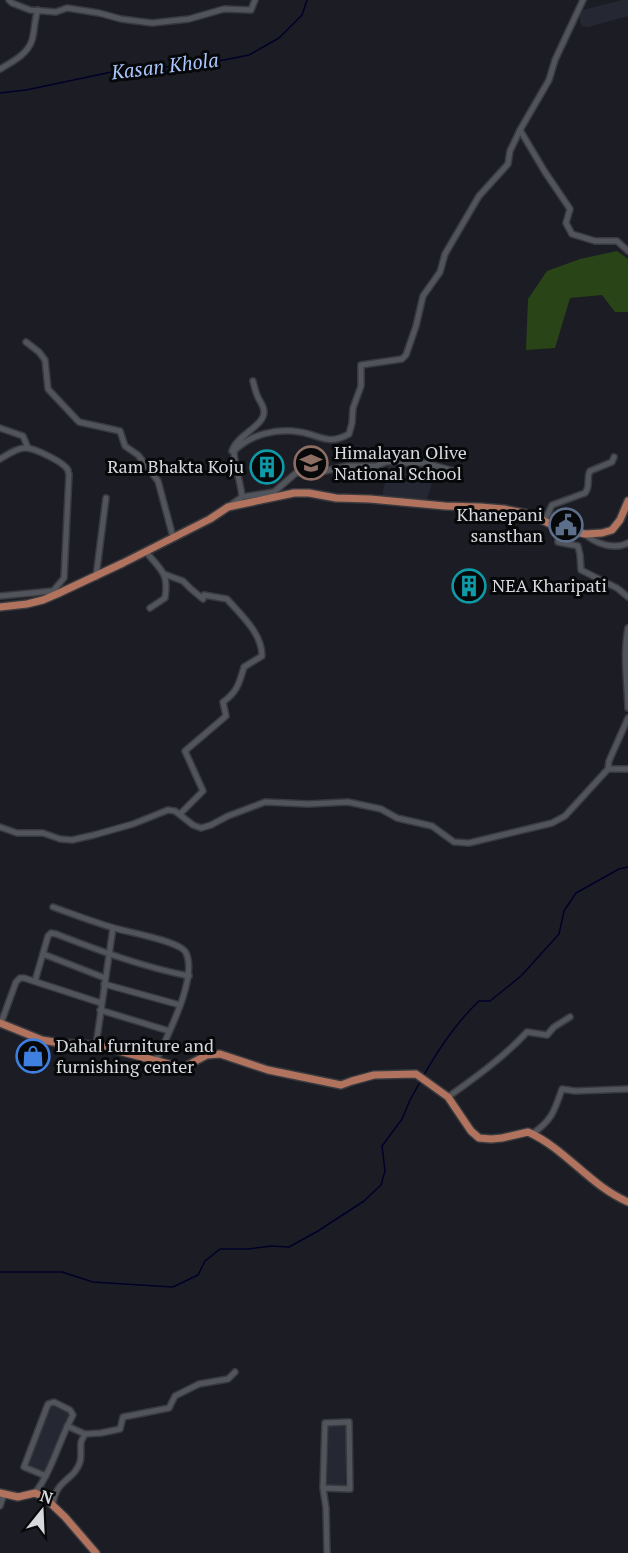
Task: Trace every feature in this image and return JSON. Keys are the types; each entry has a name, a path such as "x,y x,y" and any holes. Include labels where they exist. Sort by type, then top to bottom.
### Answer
{"main road":[{"path":"0,607 43,600 96,577 210,519 228,507 294,493 445,507 504,509 529,514 559,528 585,534 612,530 620,520 628,501"},
{"path":"1,1023 42,1040 96,1044 183,1067 207,1055 220,1054 268,1070 341,1085 375,1076 416,1074 448,1097 471,1131 480,1138 502,1138 526,1132 532,1134 566,1156 605,1190 628,1202"},
{"path":"2,1494 18,1497 35,1493 44,1497 96,1553"}],"street":[{"path":"9,0 30,10 56,12 67,8 152,23 189,19 224,9 250,10 255,0"},
{"path":"67,8 68,0"},
{"path":"234,456 234,451 249,440 268,432 279,430 301,432 333,440 349,434 352,408 361,386 361,365 402,359 406,355 416,327 423,296 440,272 445,254 479,196 508,164 510,151 549,80 583,0"},
{"path":"0,69 27,51 32,40 34,20 38,10"},
{"path":"520,130 570,209 566,223 572,234 595,241 617,241 628,251"},
{"path":"26,342 45,360 48,388 79,422 120,431 125,446 138,455 158,481 173,537"},
{"path":"242,497 232,448 262,420 263,406 256,394 253,381"},
{"path":"0,428 23,436 28,448"},
{"path":"0,459 19,449 28,448 57,461 69,471 64,579 53,591 0,596"},
{"path":"544,520 552,505 585,493 588,489 590,471 612,462 614,457"},
{"path":"228,507 242,497 274,492 296,474 347,466 376,466 395,461 425,463 454,471"},
{"path":"96,577 106,498"},
{"path":"559,528 558,542 578,546 581,570 617,588 628,597"},
{"path":"585,534 594,542 615,546 628,543"},
{"path":"146,552 164,574 166,580 165,598 150,608"},
{"path":"164,574 183,581 203,599 204,594 227,599 254,630 262,647 262,656 244,667 239,686 223,702 226,716 185,751 203,791 180,814"},
{"path":"628,628 626,658 628,708"},
{"path":"0,827 17,833 43,833 60,839 72,840 133,824 168,810 173,810 193,825 201,828 265,802 308,804 348,802 378,808 401,819 432,826 454,842 469,843 552,823 565,816 608,770 609,761 628,718"},
{"path":"608,770 628,769"},
{"path":"52,908 183,948 190,964 189,976 176,1018 156,1061"},
{"path":"96,1044 113,928"},
{"path":"35,981 48,936 51,933 109,954 167,972 189,976"},
{"path":"43,954 105,981 180,1005"},
{"path":"1,1023 16,982 24,978 169,1031"},
{"path":"448,1097 496,1061 527,1032 548,1035 554,1027 570,1017"},
{"path":"532,1134 546,1124 555,1110 562,1089 574,1091 628,1089"},
{"path":"67,1426 85,1434 120,1429 123,1417 169,1408 175,1396 199,1384 228,1379 235,1372"},
{"path":"35,1493 46,1476 54,1461 73,1415 70,1410 54,1402 48,1404 24,1467 46,1476"},
{"path":"323,1488 350,1489 349,1422 325,1423 323,1488 327,1553"},
{"path":"52,1504 54,1493 73,1474 80,1462 81,1442 85,1434"},
{"path":"0,1506 2,1494"}],"shaded area":[{"path":"628,0 628,16 588,27 582,26 580,15 583,10"},
{"path":"415,462 437,467 426,502 382,497 389,464"},
{"path":"50,1405 70,1413 46,1473 27,1465"},
{"path":"329,1424 347,1425 345,1485 327,1485"}],"green space":[{"path":"617,251 628,259 628,312 615,312 602,295 570,298 555,348 526,350 528,299 547,271 580,259"}],"waterway":[{"name":"Kasan Khola","path":"0,93 26,90 121,70 181,66 249,55 279,38 302,15 307,0"},
{"path":"424,1075 449,1036 471,1009 479,1001 490,1001 521,976 559,934 564,911 576,893 619,869 628,867"},
{"path":"0,1272 62,1272 93,1282 173,1287 198,1275 205,1261 220,1249 289,1247 364,1201 381,1185 385,1171 382,1146 402,1119 420,1082"}],"place":[{"name":"Himalayan Olive National School","path":"311,463"},
{"name":"Ram Bhakta Koju","path":"267,467"},
{"name":"Khanepani sansthan","path":"566,525"},
{"name":"NEA Kharipati","path":"469,586"},
{"name":"Dahal furniture and furnishing center","path":"33,1056"}]}
